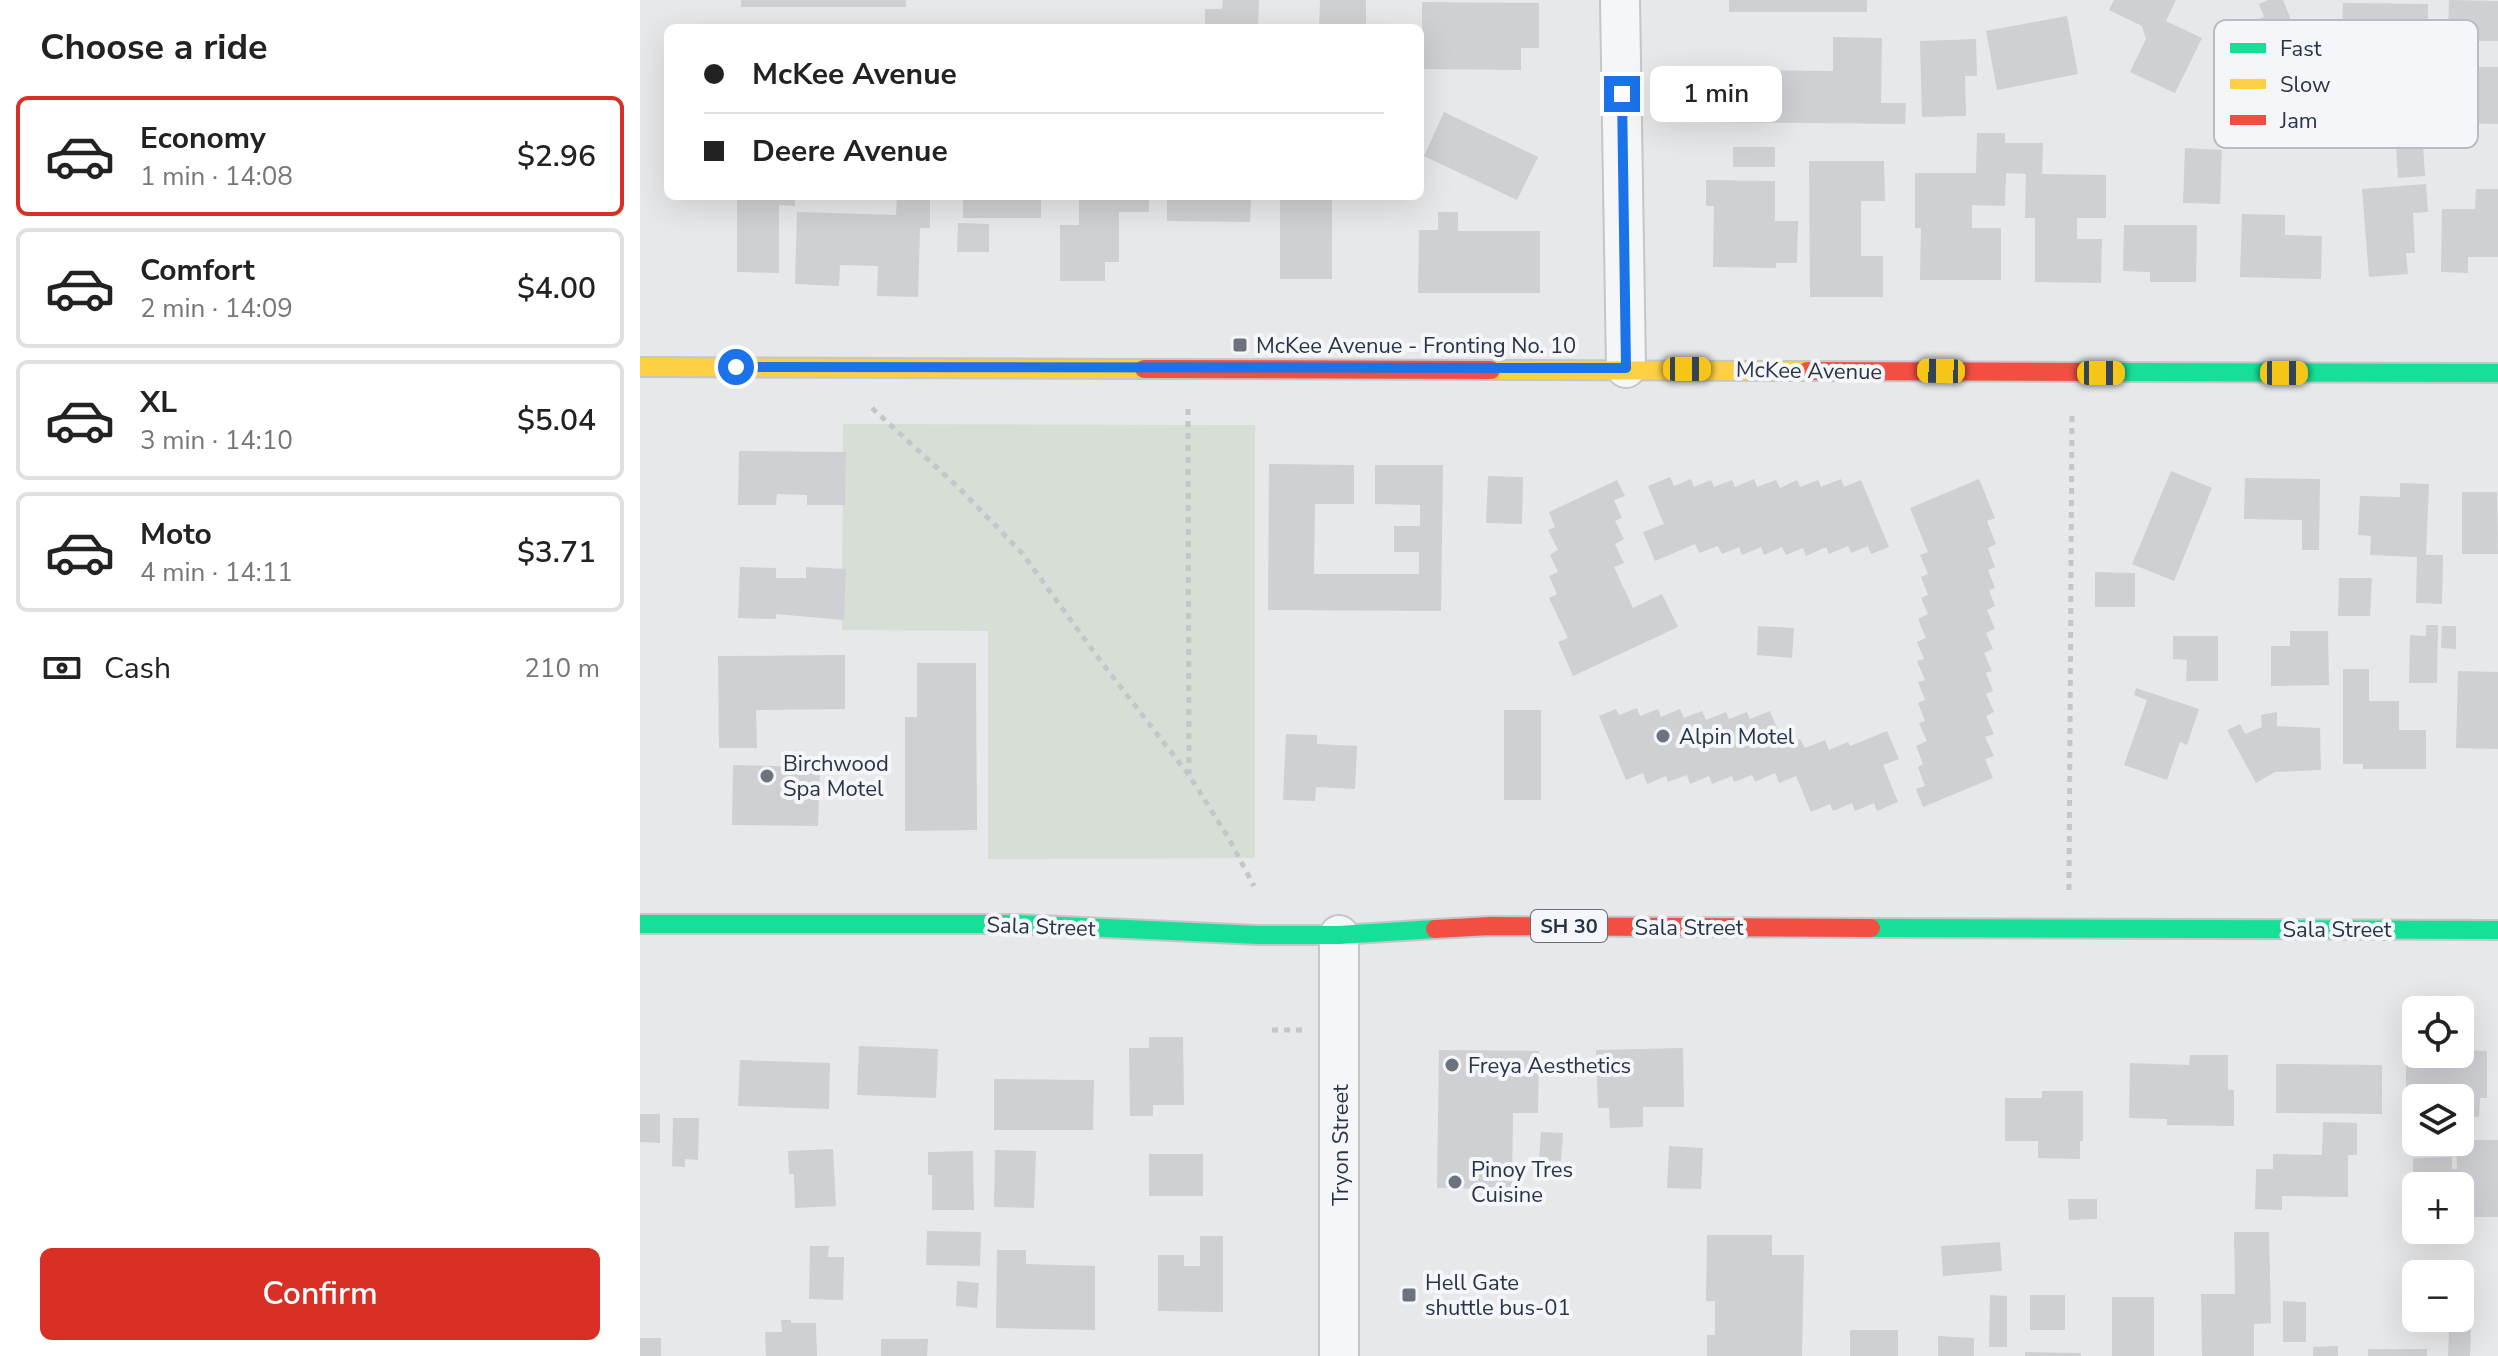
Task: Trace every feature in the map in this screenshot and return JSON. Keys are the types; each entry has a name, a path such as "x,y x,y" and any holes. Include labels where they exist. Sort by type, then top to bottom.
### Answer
{"main road":[{"name":"McKee Avenue","path":"640,367 2498,373"},
{"name":"Sala Street","path":"640,924 1018,924 1258,935 1339,935 1491,926 2498,930"}],"street":[{"path":"1620,0 1626,368"},
{"name":"Tryon Street","path":"1339,935 1339,1356"}],"path":[{"path":"871,407 960,489 1022,553 1189,775 1254,886"},
{"path":"1188,409 1189,775"},
{"path":"2069,927 2072,411"},
{"path":"1272,1030 1306,1030"}],"shaded area":[{"path":"843,424 1255,425 1255,858 988,859 988,631 842,630"}],"building":[{"path":"741,0 906,0 906,7 741,7"},
{"path":"1223,0 1259,0 1258,24 1205,24 1205,9 1222,9"},
{"path":"1320,0 1366,0 1366,24 1319,24"},
{"path":"1729,0 1867,0 1867,12 1729,12"},
{"path":"2114,0 2176,0 2166,21 2202,38 2175,93 2130,72 2146,39 2142,26 2109,10"},
{"path":"2268,0 2283,0 2291,20 2256,20 2264,17 2259,4"},
{"path":"2449,0 2498,1 2498,41 2478,41 2478,20 2448,20"},
{"path":"1422,2 1539,3 1539,48 1521,48 1521,70 1424,69"},
{"path":"2343,3 2428,4 2428,20 2343,20"},
{"path":"2067,16 2078,74 1997,90 1986,31"},
{"path":"1833,37 1882,38 1881,103 1906,103 1905,124 1704,122 1705,70 1833,71"},
{"path":"1976,39 1977,76 1965,76 1966,116 1922,117 1920,41"},
{"path":"2478,67 2498,67 2498,124 2478,123"},
{"path":"1444,112 1538,157 1517,200 1424,156"},
{"path":"1977,133 2005,133 2005,143 2043,143 2042,174 2106,175 2106,218 2077,218 2077,239 2102,239 2101,283 2035,282 2035,218 2025,218 2026,174 2006,173 2005,206 1972,205 1972,228 2001,228 2001,280 1920,280 1921,228 1915,228 1915,173 1976,173"},
{"path":"1733,147 1775,147 1775,167 1733,167"},
{"path":"2185,148 2222,150 2220,204 2183,203"},
{"path":"2396,148 2423,148 2425,176 2398,178"},
{"path":"1809,161 1884,161 1885,201 1861,201 1861,256 1883,256 1883,297 1810,297"},
{"path":"1706,180 1775,181 1775,221 1798,221 1797,263 1776,263 1776,268 1713,267 1714,206 1706,206"},
{"path":"2426,184 2428,212 2413,213 2415,253 2406,253 2408,274 2369,277 2362,189"},
{"path":"2476,189 2498,189 2498,257 2468,257 2468,273 2441,272 2442,209 2475,209"},
{"path":"737,200 795,200 795,206 779,205 779,273 737,272"},
{"path":"897,200 930,200 930,228 920,228 918,297 877,296 878,266 840,265 839,286 795,284 797,212 896,215"},
{"path":"963,200 1041,200 1041,218 963,218"},
{"path":"1079,200 1149,200 1149,212 1119,212 1119,262 1105,262 1105,281 1060,281 1060,225 1079,225"},
{"path":"1167,200 1251,200 1250,222 1167,221"},
{"path":"1280,200 1332,200 1332,279 1280,279"},
{"path":"1438,212 1458,212 1458,231 1540,231 1540,293 1418,293 1419,230 1438,230"},
{"path":"2242,214 2285,215 2285,235 2322,236 2321,279 2240,277"},
{"path":"958,223 989,224 989,252 957,252"},
{"path":"2124,225 2197,225 2196,282 2150,282 2150,272 2123,271"},
{"path":"739,451 846,452 845,505 807,505 807,495 777,494 776,505 738,505"},
{"path":"1269,464 1354,465 1354,504 1315,504 1314,574 1419,574 1419,552 1394,552 1394,526 1420,526 1420,505 1375,504 1375,465 1443,465 1441,611 1268,610"},
{"path":"2171,471 2212,488 2174,581 2132,564"},
{"path":"1488,476 1523,477 1522,524 1486,523"},
{"path":"1670,477 1674,486 1691,479 1694,487 1711,480 1714,487 1732,480 1735,487 1754,479 1757,487 1776,480 1780,488 1797,480 1800,487 1818,480 1821,487 1841,479 1844,487 1861,480 1889,547 1871,554 1868,546 1851,553 1848,546 1829,554 1826,547 1806,556 1803,548 1786,555 1782,547 1764,555 1761,547 1742,555 1739,547 1722,554 1718,546 1699,553 1695,544 1655,561 1643,532 1664,524 1648,486"},
{"path":"2245,478 2320,479 2319,550 2302,550 2302,520 2244,519"},
{"path":"1979,479 1995,518 1987,521 1996,544 1988,548 1995,567 1988,570 1995,588 1989,590 1995,606 1987,610 1995,629 1986,633 1993,649 1984,653 1992,671 1986,673 1993,691 1986,694 1994,712 1986,716 1994,734 1985,737 1994,756 1985,759 1993,778 1923,807 1916,789 1925,786 1918,767 1923,764 1916,746 1927,741 1919,723 1925,721 1918,703 1925,700 1918,682 1925,680 1917,661 1924,659 1917,642 1926,638 1918,619 1928,614 1921,598 1928,595 1921,577 1928,574 1920,555 1928,552 1910,508"},
{"path":"1617,480 1625,496 1614,500 1622,518 1615,521 1624,539 1615,544 1624,563 1614,567 1633,608 1662,594 1678,627 1573,676 1558,642 1568,638 1549,598 1557,594 1549,576 1558,572 1550,555 1558,550 1548,530 1555,527 1549,512"},
{"path":"2400,483 2429,484 2426,555 2443,555 2442,604 2416,603 2417,557 2370,555 2371,536 2358,535 2360,496 2400,497"},
{"path":"2462,492 2497,492 2498,554 2462,554"},
{"path":"740,567 776,568 776,578 806,578 806,567 846,569 844,620 776,614 776,619 738,618"},
{"path":"2095,572 2135,573 2135,607 2095,607"},
{"path":"2339,578 2372,578 2370,616 2338,616"},
{"path":"2426,625 2438,625 2437,683 2409,683 2410,635 2426,636"},
{"path":"1758,626 1794,628 1792,658 1757,655"},
{"path":"2442,626 2456,626 2456,649 2441,648"},
{"path":"2290,631 2328,631 2329,685 2271,686 2271,646 2290,646"},
{"path":"2173,636 2218,636 2218,681 2186,681 2187,660 2173,659"},
{"path":"845,655 845,709 756,710 757,748 719,748 718,656"},
{"path":"917,663 976,663 977,830 905,831 905,717 917,717"},
{"path":"2343,669 2369,669 2369,701 2399,701 2399,730 2426,730 2426,769 2363,769 2363,764 2343,764"},
{"path":"2458,671 2498,672 2498,749 2456,748"},
{"path":"2136,688 2199,709 2187,745 2180,742 2167,780 2124,765 2147,700 2134,695"},
{"path":"1637,708 1640,716 1658,709 1661,717 1680,709 1684,718 1702,711 1706,720 1726,712 1729,719 1747,712 1750,719 1770,711 1784,745 1800,739 1805,748 1825,740 1829,750 1848,742 1850,746 1887,731 1899,759 1883,765 1898,802 1877,811 1874,803 1855,811 1852,803 1833,811 1830,804 1811,812 1796,776 1779,783 1775,773 1755,782 1752,775 1734,782 1732,776 1712,784 1709,776 1690,784 1687,775 1668,782 1666,776 1647,784 1643,773 1626,780 1599,716 1616,709 1619,715"},
{"path":"1504,710 1541,710 1541,800 1504,800"},
{"path":"2277,712 2277,726 2320,728 2321,770 2275,772 2256,783 2227,730 2240,724 2245,734 2262,727 2261,715"},
{"path":"1286,734 1317,735 1317,744 1357,746 1355,789 1316,787 1315,801 1283,800"},
{"path":"733,765 820,767 818,826 732,825"},
{"path":"1149,1037 1183,1037 1184,1105 1153,1105 1153,1116 1130,1116 1129,1048 1149,1048"},
{"path":"859,1046 938,1049 936,1098 857,1095"},
{"path":"1683,1048 1684,1107 1643,1107 1643,1127 1610,1128 1609,1108 1598,1108 1596,1050"},
{"path":"1439,1050 1539,1051 1538,1113 1513,1113 1512,1189 1437,1188"},
{"path":"2474,1051 2487,1051 2487,1098 2480,1098 2479,1117 2474,1117 2474,1084 2406,1084 2406,1068 2474,1068"},
{"path":"2190,1055 2228,1055 2228,1090 2234,1090 2234,1126 2167,1125 2167,1119 2129,1118 2130,1063 2189,1065"},
{"path":"740,1060 830,1063 829,1109 738,1106"},
{"path":"2276,1064 2382,1065 2382,1114 2276,1113"},
{"path":"994,1079 1094,1080 1093,1130 994,1130"},
{"path":"2042,1091 2083,1091 2080,1159 2038,1158 2038,1141 2005,1141 2005,1098 2042,1098"},
{"path":"640,1114 660,1114 660,1143 640,1142"},
{"path":"673,1118 699,1118 698,1160 685,1159 685,1167 672,1166"},
{"path":"2323,1122 2357,1123 2357,1155 2348,1155 2348,1197 2282,1196 2282,1210 2255,1209 2256,1169 2273,1169 2273,1154 2322,1155"},
{"path":"1541,1132 1563,1133 1561,1161 1539,1160"},
{"path":"2474,1140 2498,1140 2498,1217 2474,1217 2474,1172 2413,1172 2413,1158 2452,1157 2452,1169 2457,1169 2457,1156 2474,1156"},
{"path":"1669,1146 1703,1148 1701,1189 1667,1188"},
{"path":"833,1149 836,1206 795,1208 794,1174 789,1174 788,1151"},
{"path":"995,1150 1036,1151 1034,1208 994,1207"},
{"path":"973,1151 974,1210 932,1210 932,1175 928,1175 928,1152"},
{"path":"1149,1154 1203,1154 1203,1196 1149,1196"},
{"path":"2068,1199 2097,1199 2097,1219 2069,1220"},
{"path":"927,1231 981,1232 980,1266 926,1265"},
{"path":"2234,1232 2269,1232 2271,1323 2254,1324 2254,1356 2202,1356 2201,1294 2235,1294"},
{"path":"1707,1235 1772,1235 1772,1255 1804,1255 1802,1356 1707,1356 1707,1335 1715,1335 1715,1301 1706,1301"},
{"path":"1200,1236 1223,1236 1223,1312 1158,1311 1158,1255 1184,1255 1184,1266 1200,1266"},
{"path":"2000,1242 2002,1271 1943,1276 1941,1246"},
{"path":"810,1246 829,1246 828,1257 844,1257 843,1300 809,1299"},
{"path":"997,1250 1026,1250 1026,1264 1095,1266 1095,1330 996,1328"},
{"path":"957,1281 979,1283 977,1308 956,1306"},
{"path":"1990,1295 2007,1296 2007,1347 1989,1347"},
{"path":"2030,1295 2065,1295 2065,1330 2030,1330"},
{"path":"2112,1297 2154,1297 2154,1356 2112,1356"},
{"path":"2283,1301 2306,1302 2306,1342 2283,1342"},
{"path":"781,1320 816,1323 817,1356 766,1356 765,1332 782,1332"},
{"path":"1850,1330 1898,1330 1898,1356 1850,1356"},
{"path":"2449,1332 2471,1332 2470,1356 2448,1356"},
{"path":"1938,1336 1974,1338 1974,1356 1938,1356"},
{"path":"640,1338 661,1338 661,1356 640,1356"},
{"path":"881,1339 928,1339 927,1356 881,1356"},
{"path":"2338,1346 2338,1356 2313,1356 2313,1347"},
{"path":"2368,1349 2427,1349 2427,1356 2368,1356"},
{"path":"2025,1352 2081,1353 2081,1356 2025,1356"}],"traffic: fast":[{"path":"2103,372 2498,373"},
{"path":"640,924 1018,924 1258,935 1339,935 1435,929"},
{"path":"1871,928 2498,930"}],"traffic: slow":[{"path":"640,367 1144,369"},
{"path":"1491,370 1807,371"}],"traffic: jam":[{"path":"1144,369 1491,370"},
{"path":"1807,371 2103,372"},
{"path":"1435,929 1491,926 1871,928"}],"place":[{"name":"McKee Avenue - Fronting No. 10","path":"1240,345"},
{"name":"Alpin Motel","path":"1663,736"},
{"name":"Birchwood Spa Motel","path":"767,776"},
{"name":"Freya Aesthetics","path":"1452,1065"},
{"name":"Pinoy Tres Cuisine","path":"1455,1182"},
{"name":"Hell Gate shuttle bus-01","path":"1409,1295"}],"route":[{"path":"736,367 1626,368 1622,94"}]}
